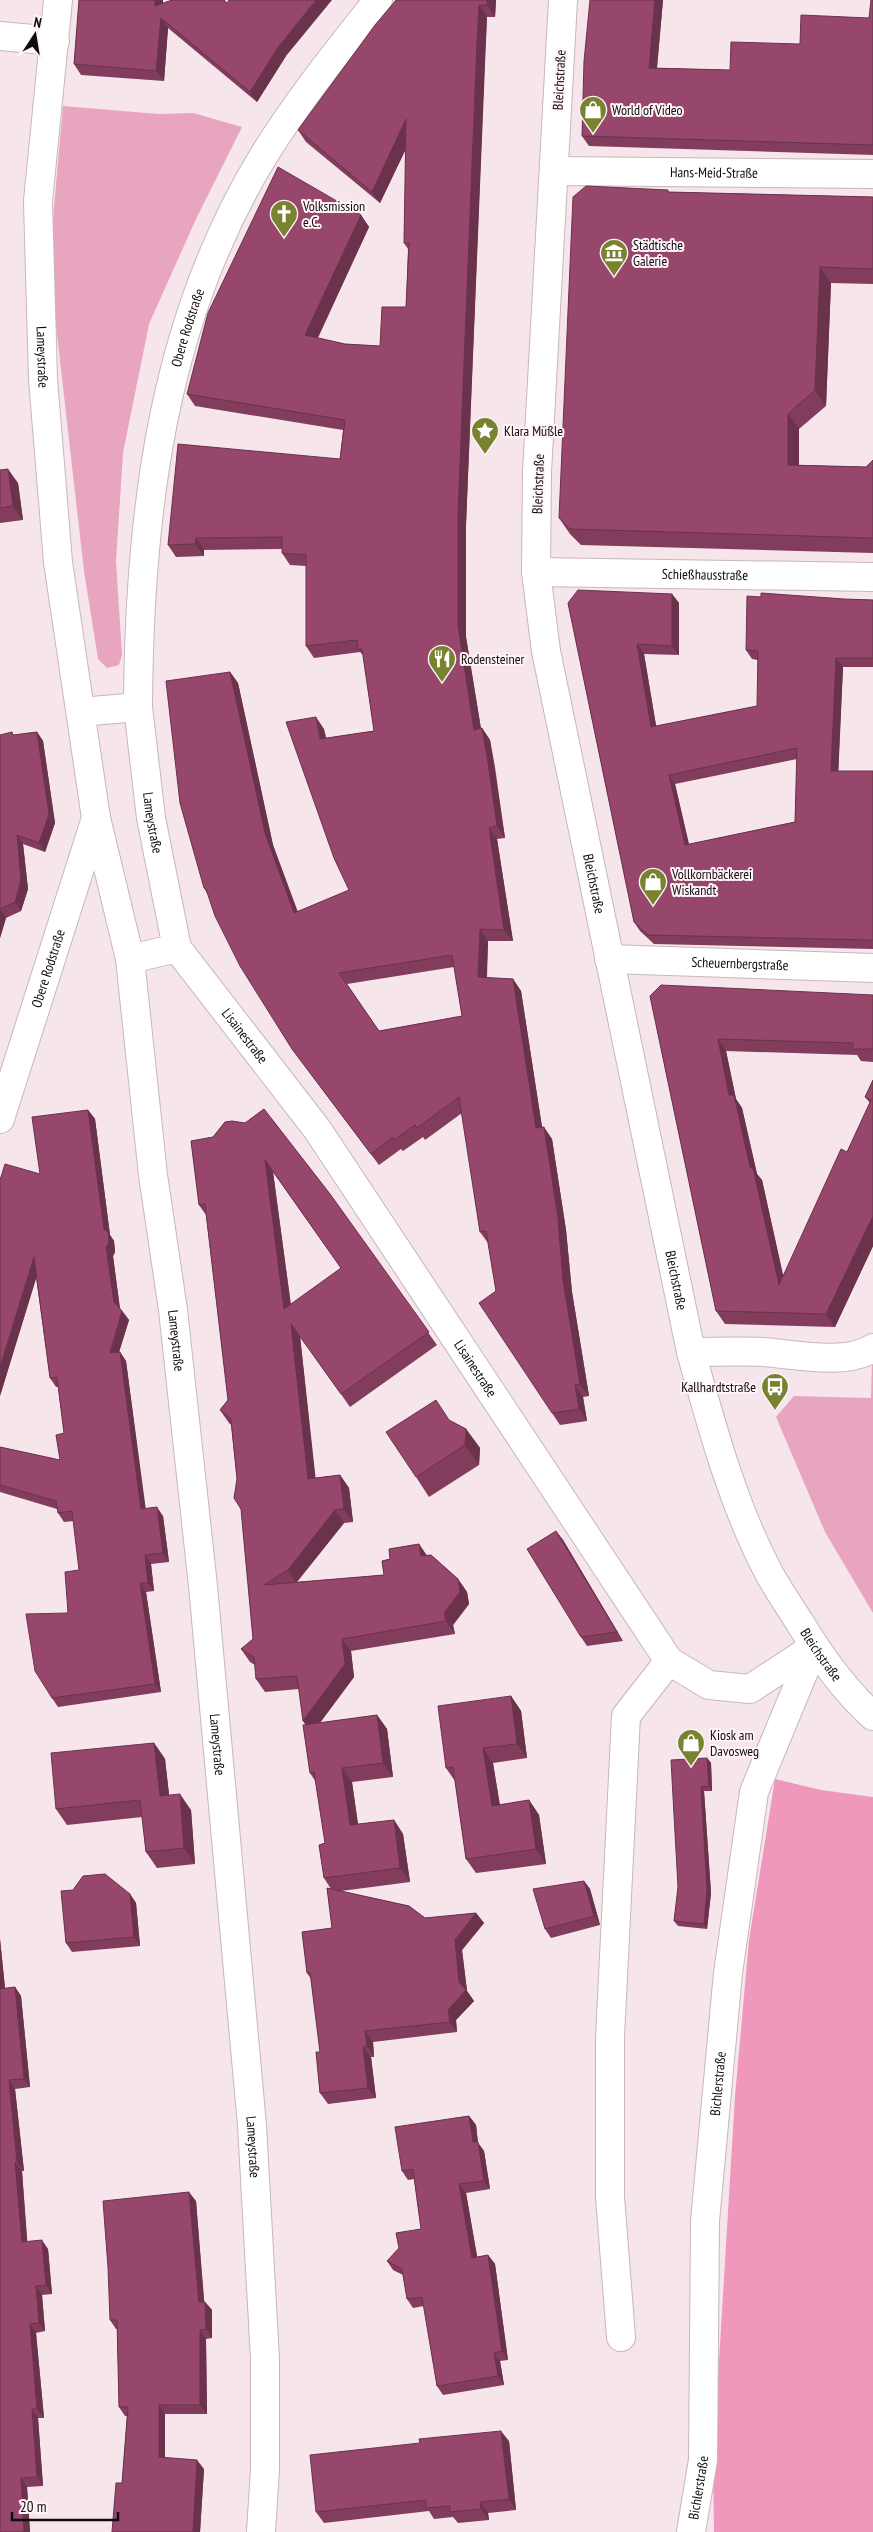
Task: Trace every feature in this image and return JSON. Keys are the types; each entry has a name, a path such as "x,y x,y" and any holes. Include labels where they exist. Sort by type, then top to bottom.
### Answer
{"street":[{"name":"Lameystraße","path":"58,0 38,201 43,379 58,562 96,818 130,960 153,1175 173,1310 203,1586 252,2124 265,2359 265,2470 261,2532"},
{"name":"Obere Rodstraße","path":"138,706 140,608 145,532 156,447 180,344 204,274 237,204 300,100 378,0"},
{"name":"Bleichstraße","path":"563,0 537,472 536,572 546,652 691,1352 712,1426 746,1521 770,1574 814,1647 837,1677 873,1716"},
{"path":"0,36 55,42"},
{"name":"Hans-Meid-Straße","path":"554,171 873,174"},
{"name":"Schießhausstraße","path":"536,572 873,578"},
{"name":"Lameystraße","path":"138,706 151,818 177,948"},
{"path":"81,712 138,706"},
{"name":"Obere Rodstraße","path":"0,1119 96,818"},
{"path":"130,960 177,948"},
{"name":"Lisainestraße","path":"177,948 317,1129 669,1661 709,1685 750,1689 814,1647"},
{"name":"Scheuernbergstraße","path":"609,959 873,968"},
{"path":"691,1352 760,1352 830,1357 864,1354 873,1348"},
{"name":"Bichlerstraße","path":"691,2532 702,2460 705,2221 728,1973 754,1792 814,1647"},
{"path":"622,2337 610,2197 610,2037 626,1716 669,1661"}],"shaded area":[{"path":"63,106 158,114 193,113 242,127 196,219 149,324 123,453 116,561 122,655 119,665 107,668 98,659 84,571 49,264"},
{"path":"872,1363 873,1613 825,1532 776,1417 794,1396 871,1398"},
{"path":"775,1779 821,1790 873,1797 873,2532 714,2532 713,2460 735,2096 749,1940"}],"building":[{"path":"79,0 155,0 155,6 172,0 224,0 227,3 229,0 316,0 279,46 250,92 161,18 156,71 74,64"},
{"path":"396,0 487,0 487,5 479,5 477,41 458,513 458,626 474,730 482,728 487,756 497,826 489,828 504,930 480,929 478,977 513,979 536,1128 544,1127 558,1218 563,1280 580,1384 575,1385 579,1409 552,1413 479,1303 496,1291 486,1231 480,1232 459,1097 417,1128 415,1125 394,1140 393,1137 371,1154 292,1049 240,966 215,916 204,888 180,803 166,681 230,672 265,833 294,913 349,890 334,858 286,722 316,717 320,739 374,731 362,649 358,649 357,640 306,646 306,555 282,553 282,537 196,538 195,544 168,545 178,444 340,459 345,420 187,394 208,313 278,167 361,215 305,335 345,344 380,346 382,307 406,307 409,243 404,243 406,119 372,192 298,130 375,25","holes":["452,955 462,1016 379,1031 339,973"]},
{"path":"590,0 655,0 649,68 730,70 731,42 800,44 801,15 869,18 871,0 873,0 873,145 582,136 584,61"},
{"path":"586,186 668,190 668,192 873,197 873,269 820,267 815,390 788,414 788,465 866,467 873,460 873,538 570,529 559,518 573,197"},
{"path":"8,469 13,506 0,508 0,470"},
{"path":"578,590 672,594 672,646 637,644 651,727 757,706 758,651 746,650 747,596 761,597 761,593 873,600 873,658 836,658 831,771 873,771 873,940 648,935 634,922 568,603","holes":["797,748 795,822 685,845 669,775"]},
{"path":"12,732 13,735 37,732 49,814 39,843 17,835 21,880 15,902 0,909 0,735"},
{"path":"661,985 873,995 873,1049 853,1049 853,1043 718,1039 729,1095 734,1095 750,1167 753,1168 779,1285 841,1149 847,1152 871,1100 865,1097 873,1080 873,1216 826,1314 716,1311 650,996"},
{"path":"264,1109 330,1194 429,1332 341,1394 291,1324 308,1479 340,1475 344,1509 335,1510 288,1570 264,1585 384,1575 382,1561 390,1559 389,1549 419,1544 421,1556 431,1555 458,1579 460,1592 444,1613 446,1621 342,1639 345,1664 303,1721 297,1676 256,1679 254,1657 241,1649 253,1639 241,1509 234,1498 237,1479 231,1419 220,1410 228,1400 205,1204 199,1205 191,1141 213,1137 225,1122 245,1123","holes":["265,1160 341,1268 284,1309"]},
{"path":"88,1110 104,1229 108,1232 109,1243 106,1247 114,1302 122,1311 110,1353 120,1352 141,1509 157,1507 163,1553 145,1555 148,1583 140,1583 155,1684 52,1698 35,1671 26,1614 68,1613 65,1572 79,1570 72,1511 58,1513 56,1501 0,1485 0,1447 60,1460 56,1435 64,1433 57,1377 50,1378 34,1257 0,1367 0,1180 5,1164 40,1174 32,1117"},
{"path":"436,1400 449,1420 466,1429 465,1445 416,1477 386,1432"},
{"path":"556,1531 617,1632 581,1637 527,1549"},
{"path":"511,1696 517,1744 483,1748 492,1806 529,1800 536,1849 466,1859 453,1767 446,1768 438,1706"},
{"path":"377,1715 383,1763 342,1768 350,1825 394,1820 400,1868 324,1878 319,1845 325,1843 314,1772 310,1773 303,1725"},
{"path":"154,1743 160,1796 180,1794 184,1848 146,1852 140,1800 56,1809 51,1753"},
{"path":"707,1758 709,1786 701,1787 707,1889 704,1924 674,1921 678,1887 671,1760"},
{"path":"105,1874 130,1894 134,1937 66,1943 61,1891 73,1890 83,1876"},
{"path":"584,1881 594,1916 545,1929 533,1889"},
{"path":"327,1888 409,1906 425,1918 476,1913 455,1940 459,1982 466,1990 448,2010 450,2022 365,2031 367,2046 363,2047 368,2088 320,2093 316,2052 320,2052 310,1972 307,1973 302,1932 332,1928"},
{"path":"15,1987 24,2079 9,2080 22,2242 42,2240 46,2285 36,2286 39,2323 30,2324 37,2409 32,2409 37,2477 21,2478 24,2532 0,2532 0,1989"},
{"path":"469,2116 473,2142 478,2142 484,2181 459,2184 472,2258 488,2255 502,2351 494,2353 498,2376 437,2386 422,2297 407,2299 402,2269 387,2261 399,2248 396,2233 421,2229 413,2169 402,2171 395,2127"},
{"path":"189,2192 199,2302 205,2302 206,2329 200,2330 200,2405 159,2405 159,2457 197,2460 193,2532 112,2532 116,2483 122,2483 128,2407 119,2407 117,2320 110,2320 103,2201"},
{"path":"501,2431 509,2499 480,2502 481,2509 450,2512 450,2506 426,2508 426,2500 316,2512 310,2455 420,2443 419,2439"}],"place":[{"name":"World of Video","path":"593,134"},
{"name":"Volksmission e.C.","path":"284,238"},
{"name":"Städtische Galerie","path":"614,277"},
{"name":"Klara Müßle","path":"485,455"},
{"name":"Rodensteiner","path":"442,683"},
{"name":"Vollkornbäckerei Wiskandt","path":"653,906"},
{"name":"Kallhardtstraße","path":"775,1411"},
{"name":"Kiosk am Davosweg","path":"691,1767"}]}
